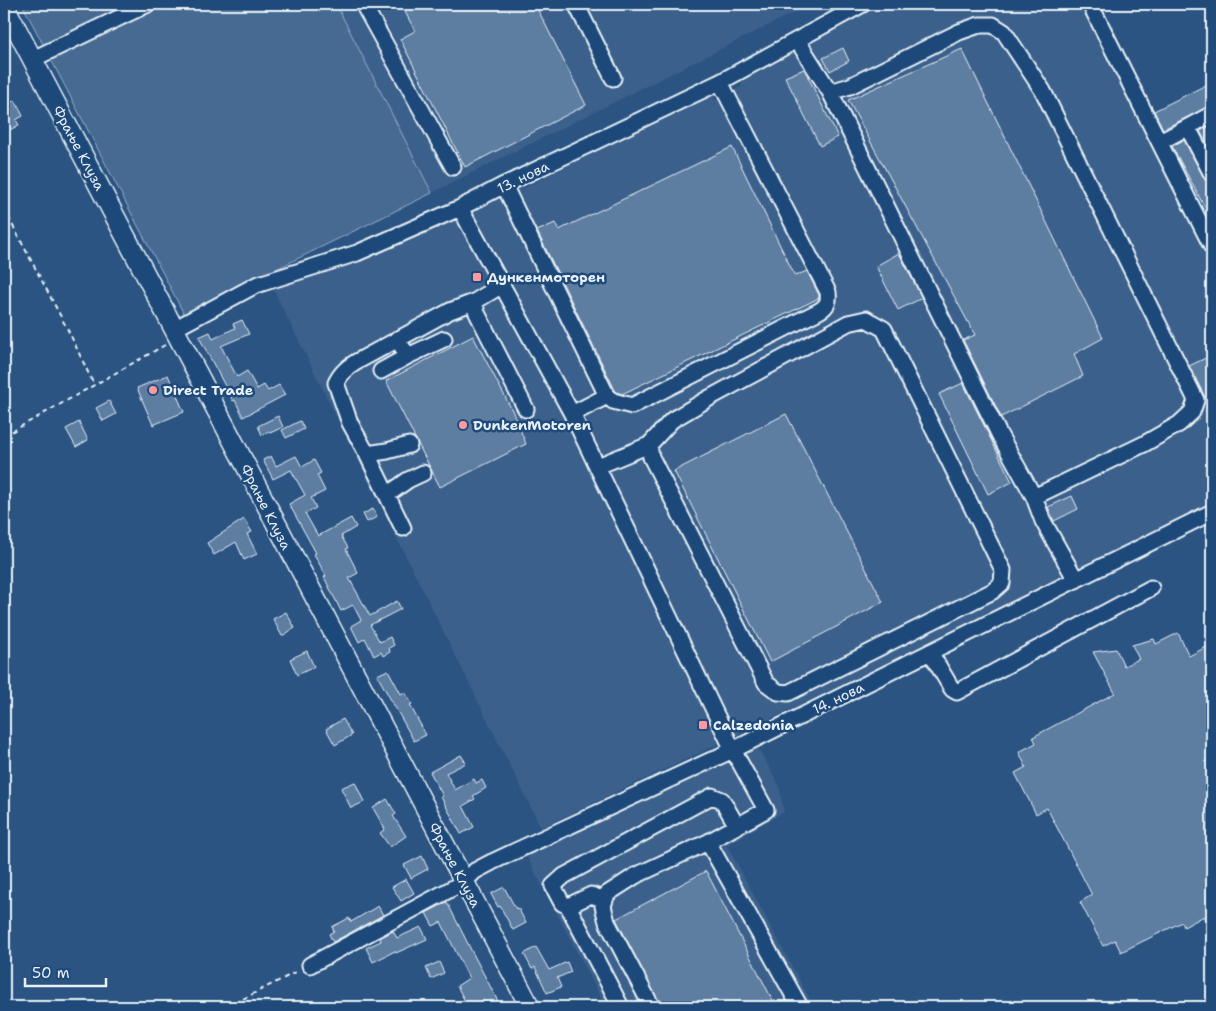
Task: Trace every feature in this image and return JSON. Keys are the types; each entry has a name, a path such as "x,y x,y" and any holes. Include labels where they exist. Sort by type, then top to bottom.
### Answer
{"main road":[{"name":"Фрање Клуза","path":"4,5 530,1007"}],"street":[{"path":"32,59 148,4"},
{"path":"362,4 453,168"},
{"path":"576,4 613,78"},
{"path":"1090,4 1210,239"},
{"name":"13. нова","path":"176,333 256,285 357,253 460,208 504,185 720,82 859,5"},
{"path":"830,92 850,86 959,32 979,25 993,26 1004,32 1043,91 1196,400 1192,412 1179,424 1144,444 1034,496"},
{"path":"797,40 830,92 999,434 1034,496 1043,521 1076,580"},
{"path":"504,185 607,396 613,401 632,406 825,308 829,300 824,284 720,82"},
{"path":"1160,142 1212,114"},
{"path":"1188,128 1212,174"},
{"path":"460,208 572,414 733,750 766,810 708,842 635,876 607,894 603,906 607,922 652,1007"},
{"path":"403,528 350,423 336,383 339,375 347,367 397,339 450,311 474,302 502,285"},
{"path":"474,302 477,313 526,409"},
{"path":"598,466 649,445 672,420 848,323 866,319 884,329 1002,570 1002,583 993,592 788,693 778,692 766,683 652,457 649,445"},
{"path":"397,339 408,356"},
{"path":"381,371 444,339"},
{"path":"572,414 607,396"},
{"path":"367,454 409,445"},
{"path":"387,495 408,480 423,473"},
{"name":"14. нова","path":"310,965 464,882 475,871 492,862 733,750 1212,512"},
{"path":"930,652 952,688 958,692 1151,588"},
{"path":"621,1007 568,906 562,903 553,886 564,876 712,796 722,800 737,826"},
{"path":"708,842 800,1007"},
{"path":"568,906 591,895 605,900"}],"path":[{"path":"4,209 70,334 94,385"},
{"path":"4,436 94,385 176,333"},
{"path":"227,1007 310,965"}],"shaded area":[{"path":"22,4 336,4 432,193 184,314"},
{"path":"336,4 811,4 432,193"},
{"path":"882,4 1082,4 1212,260 1212,504 912,652 541,828 273,289 349,264 502,190 512,209 524,202 518,191 711,93 715,100 742,86 738,77"},
{"name":"Calzedonia","path":"756,744 779,785 784,812 727,845 814,1007 606,1007 526,855"}],"building":[{"path":"401,4 535,4 586,105 465,167 400,39 415,31"},
{"path":"843,48 849,61 830,71 823,58"},
{"path":"962,49 1103,338 1074,354 1083,376 1001,417 963,340 975,335 848,100"},
{"path":"804,69 838,137 820,146 785,77"},
{"path":"1212,82 1212,105 1163,129 1154,111"},
{"path":"15,100 23,116 16,120 19,125 4,133 4,106"},
{"path":"1212,125 1212,154 1200,131"},
{"path":"1184,140 1204,178 1207,182 1212,183 1212,221 1172,146"},
{"path":"732,147 795,276 807,271 819,298 622,394 617,392 537,231 555,223 559,230"},
{"path":"899,253 922,298 898,310 876,266"},
{"path":"242,320 249,334 221,346 237,377 247,371 257,389 264,385 268,391 279,385 285,395 243,417 199,337 210,332 213,339 235,328 233,324"},
{"name":"DunkenMotoren","path":"473,336 512,410 526,444 440,487 386,381"},
{"path":"1212,355 1212,393 1205,397 1189,366"},
{"path":"168,375 184,412 153,425 137,388"},
{"path":"963,383 1012,482 988,494 939,394"},
{"path":"109,401 116,414 103,421 96,408"},
{"path":"786,414 883,602 770,662 674,471"},
{"path":"278,416 283,427 262,435 258,426"},
{"path":"300,421 304,429 286,438 282,430"},
{"path":"79,422 88,440 76,447 66,429"},
{"path":"271,456 276,466 296,456 302,467 314,460 321,473 317,475 325,491 311,498 316,508 305,513 318,536 351,518 356,527 341,536 358,573 349,578 370,616 397,601 401,609 370,625 380,642 390,637 394,645 389,648 390,652 383,656 381,652 374,656 365,638 359,642 351,626 361,620 353,605 341,611 314,554 316,553 289,504 305,495 291,470 273,479 263,460"},
{"path":"1072,496 1078,509 1054,521 1048,507"},
{"path":"373,509 377,517 367,522 363,514"},
{"path":"244,519 252,532 247,534 257,554 244,560 236,542 214,555 207,543"},
{"path":"286,612 295,628 282,636 273,619"},
{"path":"1178,633 1189,656 1212,644 1212,931 1204,916 1184,927 1182,922 1121,952 1115,940 1103,946 1080,902 1092,895 1047,808 1036,814 1015,773 1026,767 1019,752 1036,743 1033,737 1115,693 1093,652 1116,649 1124,666 1139,659 1132,645 1154,639 1156,644"},
{"path":"307,651 314,667 297,675 290,659"},
{"path":"388,670 401,694 405,692 426,735 414,741 377,675"},
{"path":"343,719 352,735 335,745 326,729"},
{"path":"461,755 466,763 446,773 455,790 474,779 476,783 482,780 486,788 473,796 475,799 463,806 474,827 461,834 430,772"},
{"path":"355,782 364,802 351,808 341,788"},
{"path":"387,799 396,814 393,816 406,836 390,847 380,833 385,829 373,808"},
{"path":"422,856 428,869 411,878 404,865"},
{"path":"706,871 776,1007 661,1007 616,919"},
{"path":"406,879 414,893 401,901 392,887"},
{"path":"504,887 526,923 513,930 491,894"},
{"path":"447,902 501,1007 468,1007 457,986 469,978 441,922 433,926 426,913"},
{"path":"378,906 383,915 333,942 329,934 334,931 332,927 349,918 351,922"},
{"path":"421,927 427,939 373,962 366,948 381,941 380,938 393,931 397,938"},
{"path":"536,947 549,970 567,962 571,972 557,978 561,987 547,993 535,967 532,969 524,954"},
{"path":"439,962 444,973 431,979 426,968"}],"place":[{"name":"Дункенмоторен","path":"477,277"},
{"name":"Direct Trade","path":"153,390"},
{"name":"DunkenMotoren","path":"463,425"},
{"name":"Calzedonia","path":"703,725"}]}
